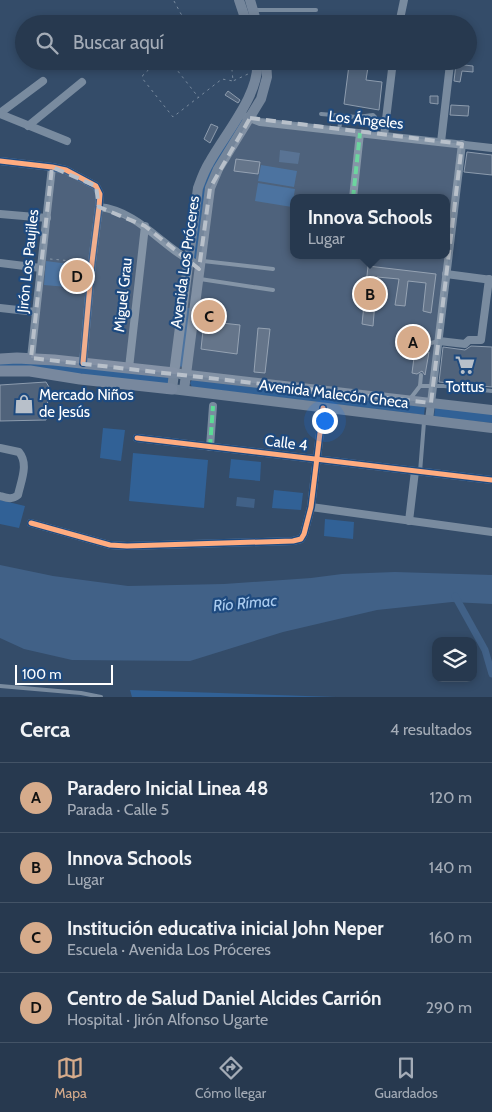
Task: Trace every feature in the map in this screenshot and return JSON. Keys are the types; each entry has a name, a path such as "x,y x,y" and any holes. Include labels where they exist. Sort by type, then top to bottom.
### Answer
{"main road":[{"path":"239,0 244,15"},
{"name":"Avenida Los Próceres","path":"184,390 180,374 182,304 200,182 208,164 254,88 257,70"},
{"name":"Avenida Los Próceres","path":"172,389 180,374 194,306 210,188 218,169 250,118 264,91 267,70"},
{"path":"182,304 194,306"},
{"path":"0,359 32,358 180,374"},
{"path":"0,371 30,371 80,379 172,389"},
{"name":"Avenida Malecón Checa","path":"180,374 492,410"},
{"name":"Avenida Malecón Checa","path":"172,389 492,428"}],"street":[{"path":"401,15 404,0"},
{"path":"384,136 392,70"},
{"path":"441,142 449,70"},
{"path":"43,81 0,114 67,141"},
{"path":"28,126 82,82"},
{"name":"Los Ángeles","path":"239,114 260,122 492,148"},
{"path":"353,194 360,133"},
{"path":"450,221 462,144"},
{"path":"0,161 66,170 96,186 100,194 83,363"},
{"name":"Jirón Los Paujiles","path":"32,358 52,167"},
{"path":"99,207 109,208 145,226 188,260 200,263"},
{"path":"0,214 46,218"},
{"name":"Miguel Grau","path":"129,368 145,226"},
{"path":"427,420 439,341 447,259"},
{"path":"0,263 41,268"},
{"path":"439,341 465,344 469,340 481,340 491,279 446,274"},
{"path":"0,308 36,312"},
{"path":"210,447 213,406"},
{"path":"31,524 110,545 127,546 293,541 301,538 304,534 311,507 323,408"},
{"name":"Calle 4","path":"137,438 492,480"},
{"path":"0,448 19,452 24,457 25,465 18,495 15,498 0,496"},
{"path":"409,521 418,472"},
{"path":"311,507 492,532"}],"lane":[{"path":"252,5 316,10"},
{"path":"321,114 356,117"},
{"path":"340,131 341,116"},
{"path":"200,263 272,270"},
{"path":"198,279 273,290"},
{"path":"423,351 427,344 439,341"},
{"path":"409,400 420,386 421,375"},
{"path":"420,386 492,391"},
{"path":"418,472 427,420"},
{"path":"0,686 81,693 101,697"}],"path":[{"path":"174,2 183,15"},
{"path":"148,70 142,78 174,117 222,80 233,80 250,70"},
{"path":"177,70 199,98"},
{"path":"232,70 233,80"},
{"path":"42,258 92,262"}],"highlighted area":[{"path":"250,118 462,144 431,403 31,358 52,167 96,186 99,207 145,226 199,269 210,188"}],"shaded area":[{"path":"240,118 244,120 217,167 196,259 193,258 204,180"},
{"path":"261,165 297,171 294,187 258,181"},
{"path":"258,183 295,189 294,194 290,194 290,207 255,201"},
{"path":"46,261 69,264 67,287 44,285"},
{"path":"187,308 190,308 183,367 178,366"},
{"path":"13,361 168,376 170,379 169,385 0,368 0,362"},
{"path":"192,380 425,406 424,415 192,387 190,383"},
{"path":"435,407 492,413 492,423 434,417"},
{"path":"103,428 125,430 121,461 100,458"},
{"path":"133,453 208,460 204,508 129,501"},
{"path":"231,459 261,462 260,481 229,478"},
{"path":"274,490 303,493 301,510 272,508"},
{"path":"0,500 25,506 19,528 0,524"},
{"path":"325,519 354,522 353,539 324,536"},
{"path":"130,690 336,697 132,697"}],"water":[{"path":"280,150 300,153 298,164 279,162"},
{"path":"237,497 255,499 254,508 236,506"},
{"name":"Río Rímac","path":"0,565 53,576 128,586 224,584 342,574 395,572 492,575 492,604 452,602 377,610 283,632 190,661 72,660 24,649 0,638"}],"building":[{"path":"348,70 368,70 366,80 382,82 379,110 344,104"},
{"path":"455,70 473,70 473,72 462,71 460,82 454,81"},
{"path":"228,91 240,100 238,103 225,95"},
{"path":"430,96 438,96 438,104 430,103"},
{"path":"451,105 469,106 468,116 450,115"},
{"path":"211,124 218,127 210,143 204,139"},
{"path":"467,152 492,155 492,175 464,172"},
{"path":"236,159 260,162 258,174 234,171"},
{"path":"69,264 86,266 84,289 67,287"},
{"path":"368,266 436,274 431,313 423,311 426,283 408,281 405,306 395,305 399,279 377,277 373,326 362,324"},
{"path":"204,321 240,325 237,354 201,349"},
{"path":"258,328 270,329 265,373 254,372"},
{"name":"Tottus","path":"471,346 492,347 492,387 439,382 443,347 465,350"},
{"path":"415,350 423,355 429,352 425,375 422,371 417,374 412,373"},
{"name":"Mercado Niños de Jesús","path":"46,382 49,387 46,420 0,421 0,385"}],"waterway":[{"path":"455,596 485,650 492,674"}],"marked path":[{"path":"353,194 360,133"},
{"path":"210,447 213,406"}],"cycle path":[{"path":"0,161 66,170 96,186 100,194 83,363"},
{"path":"31,523 110,545 293,541 301,539 311,507 323,408"},
{"path":"137,438 492,480"}],"place":[{"name":"Centro de Salud Daniel Alcides Carrión","path":"77,276"},
{"name":"Innova Schools","path":"370,294"},
{"name":"Institución educativa inicial John Neper","path":"209,316"},
{"name":"Paradero Inicial Linea 48","path":"413,342"},
{"name":"Tottus","path":"465,365"},
{"name":"Mercado Niños de Jesús","path":"24,404"}]}
